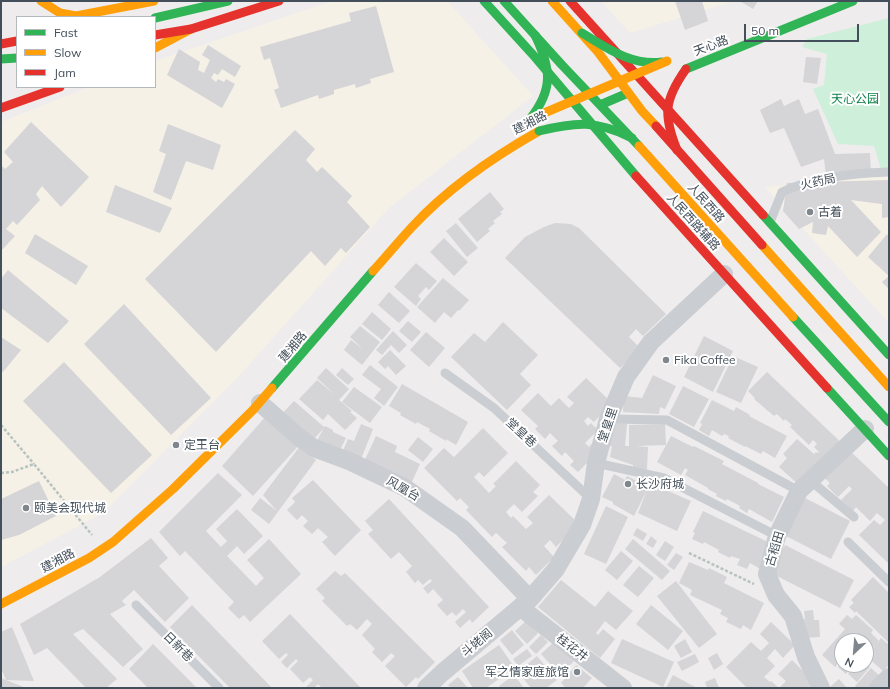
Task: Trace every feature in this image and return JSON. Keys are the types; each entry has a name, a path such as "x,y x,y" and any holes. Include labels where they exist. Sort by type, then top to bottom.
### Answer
{"main road":[{"path":"41,1 60,13 76,16 154,1"},
{"path":"156,18 228,1"},
{"path":"156,35 191,29 278,1"},
{"name":"人民西路辅路","path":"484,1 535,57 634,174 889,456"},
{"name":"人民西路","path":"504,1 632,138 889,422"},
{"name":"人民西路","path":"552,1 598,52 642,111 889,387"},
{"path":"570,1 889,355"},
{"name":"天心路","path":"672,75 853,1"},
{"path":"156,47 191,29"},
{"path":"582,33 620,54 639,62 650,63 670,60 590,94"},
{"name":"建湘路","path":"535,35 545,56 548,83 542,104 537,112 527,121 590,94"},
{"path":"1,44 16,41"},
{"path":"1,59 16,58"},
{"path":"677,150 667,124 668,103 675,84 686,69"},
{"path":"600,105 657,81"},
{"path":"1,108 57,88"},
{"name":"建湘路","path":"1,604 89,558 113,542 174,489 260,403 412,227 437,202 487,162 515,144 539,131 600,105"},
{"path":"539,131 573,124 596,124 620,131 632,138"}],"street":[{"name":"堂皇里","path":"525,603 556,569 582,525 591,499 596,463 608,419 626,377 651,342 724,274"},
{"name":"风凰台","path":"260,403 300,438 314,448 349,461 404,487 462,528 525,603"},
{"name":"古稻田","path":"821,688 806,657 793,616 776,595 767,574 777,536 805,486 865,429"},
{"name":"斗姥阁","path":"426,688 442,672 525,603"},
{"name":"桂花井","path":"525,603 623,688"},
{"path":"878,688 889,677"}],"lane":[{"name":"火药局","path":"770,223 782,192 791,188 821,180 875,172 889,172"},
{"name":"堂皇巷","path":"444,373 494,408 591,499"},
{"path":"608,419 667,420 805,486 854,517"},
{"path":"596,463 664,478 777,536"},
{"path":"848,542 889,582"},
{"name":"日新巷","path":"136,605 219,688"}],"path":[{"path":"1,425 94,537"},
{"path":"1,473 12,472 34,464"},
{"path":"689,553 776,595"}],"shaded area":[{"path":"332,1 447,1 533,96 389,208 238,377 103,513 1,567 1,122 86,88 156,88 156,61"},
{"path":"601,1 734,1 630,33"},
{"path":"889,176 889,323 765,187"}],"green space":[{"name":"天心公园","path":"889,18 889,176 883,176 874,146 838,144 813,89 824,85 827,54 802,47 807,39"}],"building":[{"path":"675,1 702,1 708,21 685,30"},
{"path":"740,1 758,1 753,9"},
{"path":"376,6 394,72 370,79 371,83 356,88 355,84 334,90 334,94 319,99 318,95 281,108 274,90 279,88 270,58 264,60 260,47 351,21 349,13"},
{"path":"208,45 241,66 235,77 222,69 218,75 214,73 211,78 216,82 218,79 224,82 226,79 235,84 222,108 167,75 179,49 200,62 198,70 204,73 210,60 202,55"},
{"path":"806,57 821,58 817,84 803,82"},
{"path":"781,99 784,106 799,99 805,114 818,109 835,154 870,153 871,175 826,175 824,159 801,167 784,128 770,133 760,110"},
{"path":"31,122 89,177 61,207 42,186 36,194 40,200 17,225 13,221 6,229 15,236 1,251 1,165 5,169 13,162 4,152"},
{"path":"168,124 221,145 213,170 186,161 171,200 153,192 166,154 159,151"},
{"path":"295,130 315,149 306,160 317,172 322,167 352,196 347,202 370,227 346,253 341,248 325,266 311,251 216,352 145,279"},
{"path":"889,180 889,217 882,218 882,204 851,200 881,232 857,257 828,226 826,235 812,233 813,222 799,229 783,211 787,183"},
{"path":"115,185 172,208 160,233 106,212"},
{"path":"490,192 504,209 500,212 502,214 493,221 495,223 488,229 490,231 477,242 458,219"},
{"path":"456,223 478,248 467,257 446,231"},
{"path":"555,223 571,224 579,228 666,314 643,336 636,329 629,337 640,348 620,368 505,258 525,237"},
{"path":"35,234 88,266 76,285 25,253"},
{"path":"887,234 889,237 889,276 868,257"},
{"path":"444,238 468,262 454,276 430,252"},
{"path":"416,263 437,281 429,290 426,287 418,296 421,299 416,306 394,287"},
{"path":"8,270 69,321 48,343 1,308 1,279"},
{"path":"889,276 889,289 882,282"},
{"path":"443,278 469,300 451,318 444,312 435,323 417,307"},
{"path":"389,292 410,311 399,323 378,305"},
{"path":"124,304 211,398 171,435 84,344"},
{"path":"372,312 391,329 382,340 362,324"},
{"path":"408,321 421,332 412,342 399,331"},
{"path":"503,322 538,355 520,374 531,385 507,410 451,357 474,333 485,342"},
{"path":"360,326 380,342 362,365 344,350 351,340 363,349 350,337"},
{"path":"393,331 407,345 399,353 391,345 382,355 376,350"},
{"path":"426,332 445,348 429,367 410,350"},
{"path":"704,336 733,351 713,392 684,377"},
{"path":"1,337 21,350 3,372 1,371"},
{"path":"390,350 406,366 396,375 388,366 385,369 378,362"},
{"path":"733,356 758,367 741,403 716,392"},
{"path":"64,362 152,455 111,493 23,401"},
{"path":"370,365 398,387 384,406 374,398 381,389 362,375"},
{"path":"326,368 349,389 339,400 352,411 350,412 357,418 345,430 328,414 323,420 299,399 317,380 335,395 317,378"},
{"path":"342,368 354,379 348,385 336,375"},
{"path":"767,372 889,488 889,564 859,535 874,520 880,525 885,520 877,513 870,521 856,507 853,511 841,500 852,489 849,486 838,497 827,486 830,483 816,470 800,486 779,467 787,458 783,454 797,439 814,454 819,452 814,447 817,444 813,440 809,445 790,427 792,425 785,419 784,421 777,414 774,416 754,399 755,398 748,391"},
{"path":"653,375 676,386 665,409 660,407 659,414 623,412 624,396 642,398"},
{"path":"586,378 612,403 594,422 588,417 584,421 588,426 591,423 598,430 585,443 589,447 591,444 599,451 578,472 570,465 574,461 565,452 562,456 552,446 558,441 550,433 545,439 535,429 538,426 521,410 538,393 551,406 559,398 569,408 574,403 567,397"},
{"path":"402,384 468,422 456,445 429,431 430,429 417,422 416,424 400,415 401,413 389,406"},
{"path":"683,386 709,399 694,427 669,414"},
{"path":"354,387 382,407 370,423 342,402"},
{"path":"712,400 734,411 736,407 750,415 749,416 787,436 775,458 763,451 761,454 745,447 728,438 729,436 724,434 722,436 712,430 709,436 699,430 702,424 700,423"},
{"path":"294,401 324,427 325,426 333,430 333,432 346,438 338,454 315,444 324,428 310,443 280,416"},
{"path":"267,415 300,444 253,496 222,466"},
{"path":"609,423 627,424 625,446 629,446 629,425 665,424 666,445 636,446 648,447 647,469 633,469 633,465 610,457 612,446 607,446"},
{"path":"361,424 373,429 361,459 341,455 348,439 354,441"},
{"path":"483,428 508,453 484,477 479,472 474,477 489,493 496,486 493,484 516,461 540,485 533,492 538,496 522,512 514,504 506,512 511,518 513,516 526,529 533,523 527,517 549,495 579,524 556,547 550,540 544,546 554,557 536,575 529,567 526,571 502,547 507,543 496,533 492,537 466,510 469,507 460,498 457,501 424,468 444,448 454,457"},
{"path":"376,436 397,446 395,452 420,464 410,486 363,464"},
{"path":"671,436 724,461 722,464 784,497 772,522 749,509 747,513 739,508 740,506 727,499 726,501 716,496 717,494 685,475 688,470 685,468 681,475 657,462"},
{"path":"418,437 433,449 423,462 408,450"},
{"path":"300,446 316,460 269,524 251,510 260,498 277,511 263,495"},
{"path":"218,473 242,495 206,531 221,547 227,541 216,529 237,509 263,536 244,554 237,546 227,556 256,586 264,578 247,560 269,539 301,574 250,622 244,615 239,619 228,608 234,602 185,551 180,556 159,532"},
{"path":"614,474 625,480 627,476 657,491 659,487 691,501 677,531 638,513 647,490 634,516 613,504 613,502 602,497"},
{"path":"313,480 361,530 335,556 322,542 328,537 318,528 312,534 303,526 308,521 302,515 297,520 287,510 295,502 292,498"},
{"name":"颐美会现代城","path":"39,481 56,516 19,535 1,540 1,499"},
{"path":"801,496 850,521 831,559 782,534"},
{"path":"389,499 489,607 472,623 470,619 460,628 455,622 466,612 463,609 456,616 452,612 447,616 437,605 443,600 433,589 428,594 423,588 432,581 430,579 423,585 418,580 415,583 406,572 412,566 399,552 391,559 368,534 373,530 365,521"},
{"path":"606,506 628,517 606,564 584,554"},
{"path":"703,511 768,542 762,570 750,563 747,569 737,565 740,559 731,556 730,558 704,542 703,544 692,539 695,533 693,532"},
{"path":"637,528 647,534 643,541 633,535"},
{"path":"651,536 657,541 653,548 646,544"},
{"path":"151,538 168,558 159,566 189,598 165,622 134,590 122,601 126,605 110,614 143,649 123,667 83,629 73,634 117,679 106,688 86,688 47,648 34,655 20,624 100,577"},
{"path":"633,539 670,571 662,580 625,549"},
{"path":"665,541 674,547 665,561 656,555"},
{"path":"785,545 854,580 840,608 771,573"},
{"path":"621,551 633,561 617,580 605,570"},
{"path":"676,553 683,557 674,570 667,565"},
{"path":"689,562 708,570 709,568 727,577 724,583 764,603 751,630 743,625 741,629 726,622 728,618 720,614 722,610 690,595 692,590 679,583"},
{"path":"639,566 654,578 638,597 623,585"},
{"path":"335,571 341,576 345,573 435,662 418,679 416,677 406,687 385,666 395,656 391,653 382,662 372,652 375,649 362,635 372,624 367,619 357,630 350,624 347,626 322,601 325,598 316,589"},
{"path":"873,577 889,593 889,643 856,611 855,613 849,607 854,603 851,600"},
{"path":"561,580 595,607 608,591 633,611 616,630 605,621 596,633 598,635 603,629 615,639 600,658 538,607"},
{"path":"676,581 717,634 699,648 657,596"},
{"path":"192,605 272,688 230,688 170,627"},
{"path":"651,605 683,631 668,650 636,624"},
{"path":"813,610 814,620 819,620 820,637 803,638 801,620 805,619 804,611"},
{"path":"290,614 361,688 320,688 321,687 318,684 314,688 307,688 306,687 313,680 310,677 303,683 290,669 298,661 296,659 287,668 281,662 288,655 286,653 279,659 262,641"},
{"path":"847,615 852,619 856,615 873,630 871,633 841,633 845,629 839,624"},
{"path":"527,620 538,633 527,644 515,631"},
{"path":"771,622 795,645 783,658 775,649 767,658 775,666 764,677 779,688 747,688 726,667 751,642 761,651 769,643 760,634"},
{"path":"12,627 34,681 6,680 1,668 1,632"},
{"path":"512,630 524,645 512,655 500,640"},
{"path":"541,635 548,642 536,654 529,647"},
{"path":"874,636 879,641 874,646"},
{"path":"881,638 889,645 889,665 883,671 874,663 874,646"},
{"path":"622,639 674,662 663,687 611,663"},
{"path":"685,639 692,652 681,658 674,646"},
{"path":"555,641 574,661 560,675 541,654"},
{"path":"834,641 834,666 822,655"},
{"path":"153,644 197,688 148,688 129,669"},
{"path":"499,645 515,668 486,688 473,688 462,671"},
{"path":"527,649 532,656 518,666 513,659"},
{"path":"717,653 723,664 714,670 708,658"},
{"path":"695,654 699,662 682,671 677,662"},
{"path":"537,656 557,680 546,688 531,688 518,672"},
{"path":"792,660 814,682 808,688 779,688 786,681 778,674"},
{"name":"军之情家庭旅馆","path":"576,665 592,678 583,688 566,688 561,683"},
{"path":"874,671 881,677 870,688 856,688 855,686 867,673 874,673"},
{"path":"849,673 865,673 857,682 848,674"},
{"path":"514,675 524,688 501,688 499,686"},
{"path":"673,675 697,688 666,688"},
{"path":"458,677 468,688 451,688 448,685"},
{"path":"1,678 26,688 1,688"},
{"path":"715,678 719,688 707,688 705,682"},
{"path":"839,679 847,688 830,687"}],"traffic: fast":[{"path":"156,18 228,1"},
{"path":"484,1 535,57 636,176"},
{"path":"504,1 639,146"},
{"path":"686,69 853,1"},
{"path":"582,33 610,50 630,59 651,63 662,62"},
{"path":"530,119 543,98 548,78 544,58 535,35"},
{"path":"1,59 16,58"},
{"path":"600,105 628,93"},
{"path":"539,131 564,126 586,124 608,128 632,138"},
{"path":"763,215 889,355"},
{"path":"272,388 373,271"},
{"path":"793,317 889,422"},
{"path":"827,388 889,456"}],"traffic: slow":[{"path":"41,1 60,13 76,16 154,1"},
{"path":"552,1 598,52 642,111 656,126"},
{"path":"156,47 191,29"},
{"path":"530,119 667,61"},
{"path":"373,271 412,227 456,186 505,151 539,131"},
{"path":"639,146 793,317"},
{"path":"762,245 889,387"},
{"path":"1,604 89,558 113,542 173,489 253,410 272,388"}],"traffic: jam":[{"path":"156,35 191,29 279,1"},
{"path":"570,1 763,215"},
{"path":"1,44 16,41"},
{"path":"677,150 669,127 668,108 673,90 686,69"},
{"path":"1,108 57,88"},
{"path":"656,126 762,245"},
{"path":"636,176 827,388"}],"place":[{"name":"古着","path":"810,212"},
{"name":"Fika Coffee","path":"666,360"},
{"name":"定王台","path":"176,445"},
{"name":"长沙府城","path":"628,484"},
{"name":"颐美会现代城","path":"26,508"},
{"name":"军之情家庭旅馆","path":"577,672"}]}
